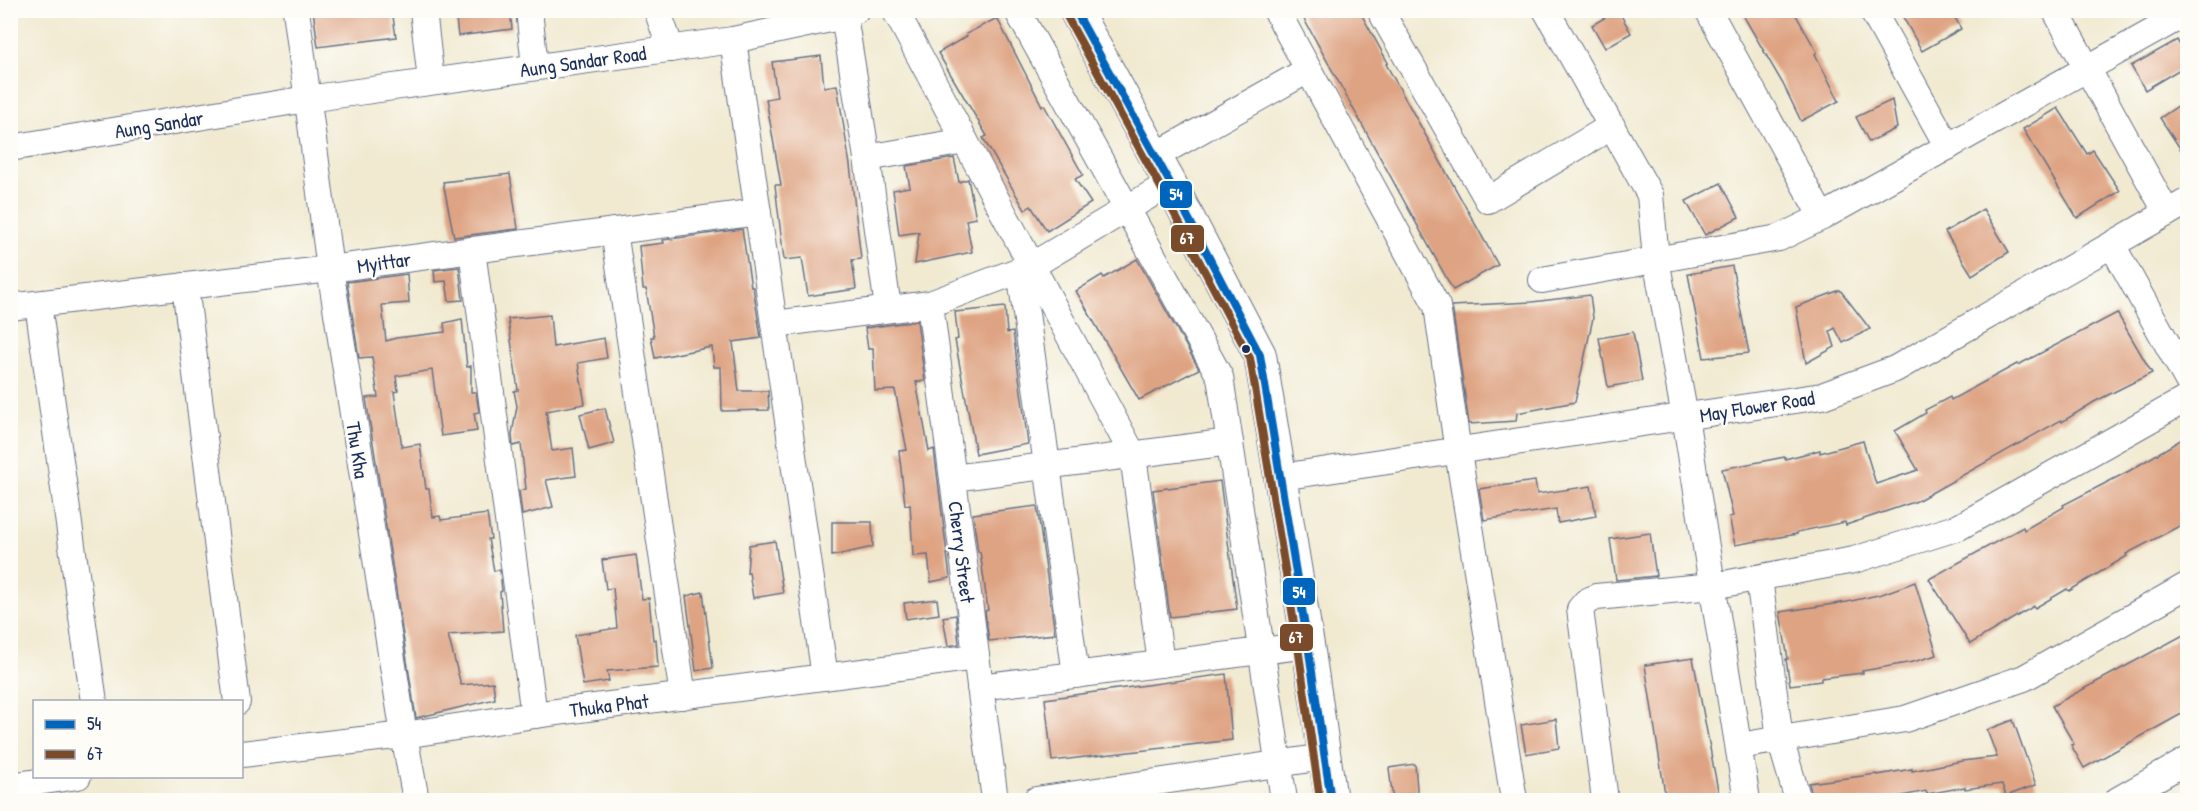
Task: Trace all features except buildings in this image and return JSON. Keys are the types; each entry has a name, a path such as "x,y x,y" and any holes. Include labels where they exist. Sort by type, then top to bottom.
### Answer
{"main road":[{"path":"1075,10 1163,169 1260,355 1308,645 1331,801"}],"street":[{"name":"Thu Kha","path":"296,10 330,269 416,801"},
{"path":"423,10 431,81"},
{"path":"529,10 535,67"},
{"path":"657,10 671,49"},
{"path":"895,10 965,141 1025,268 1133,455 1161,664"},
{"path":"1017,10 1220,377 1284,801"},
{"path":"1276,10 1437,306 1514,801"},
{"path":"1380,10 1488,200 1612,126"},
{"path":"1546,10 1650,195 1656,260 1685,417 1747,801"},
{"path":"1708,10 1822,217"},
{"path":"1872,10 1948,147"},
{"path":"2055,10 2087,68 2177,207"},
{"path":"1542,280 1779,238 1822,217 2187,12"},
{"name":"Aung Sandar Road","path":"307,99 733,40 777,20 850,13"},
{"path":"850,13 888,308"},
{"path":"733,40 825,677"},
{"path":"775,324 930,304 1025,268 1128,208 1163,169 1308,70"},
{"name":"Aung Sandar","path":"10,148 307,99"},
{"path":"867,158 965,141"},
{"name":"May Flower Road","path":"1281,477 1822,396 1895,369 2177,207"},
{"name":"Myittar","path":"10,307 330,269 758,212"},
{"path":"614,231 683,696"},
{"path":"2112,245 2187,381"},
{"path":"472,250 534,715"},
{"path":"1025,268 1047,466 1076,675"},
{"path":"185,286 237,700"},
{"path":"38,304 94,700"},
{"name":"Cherry Street","path":"930,304 995,801"},
{"path":"1605,801 1580,609 1586,602 1596,597 1713,586 1854,560 1959,527 2187,398"},
{"path":"953,478 1230,442"},
{"path":"1759,578 1780,738 1798,801"},
{"path":"1739,746 1905,719 2024,678 2187,585"},
{"path":"980,687 1308,645"},
{"name":"Thuka Phat","path":"243,749 404,735 534,715 976,657"},
{"path":"1036,801 1175,790 1278,765 1324,757"},
{"path":"2118,801 2187,760"},
{"path":"10,786 70,778"}],"transit line":[{"name":"54","path":"1075,10 1170,183 1260,355 1331,800"},
{"name":"67","path":"1066,15 1161,188 1250,358 1298,647 1320,800"}]}
